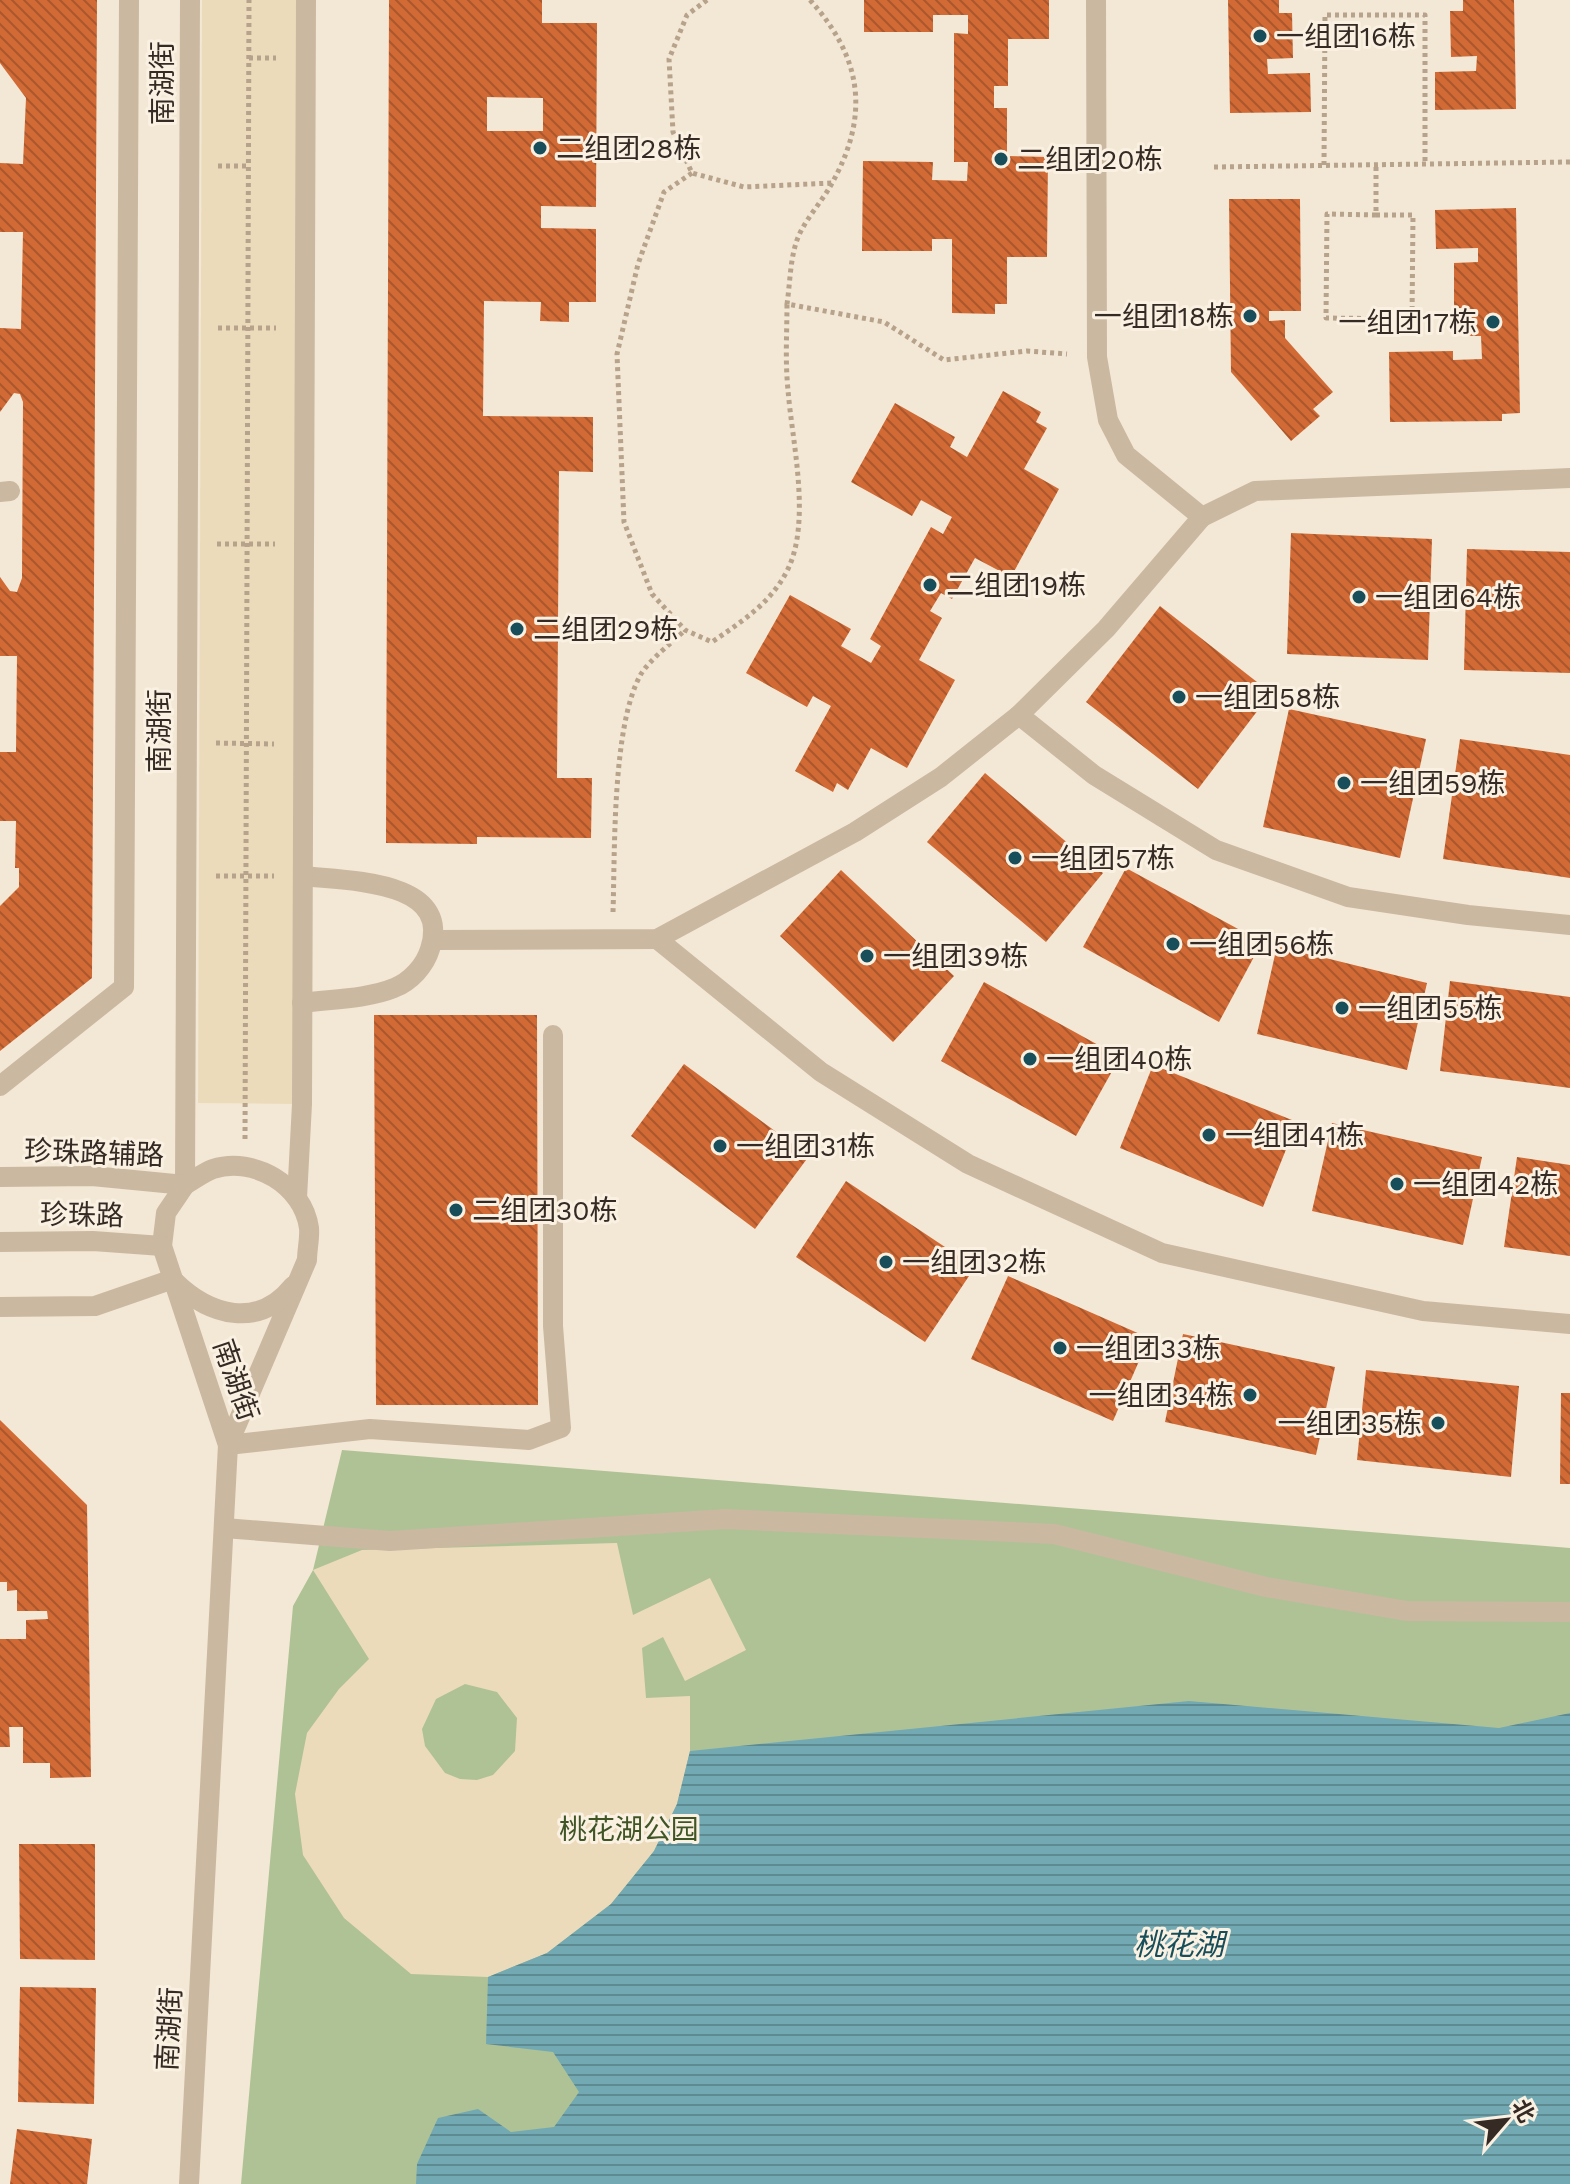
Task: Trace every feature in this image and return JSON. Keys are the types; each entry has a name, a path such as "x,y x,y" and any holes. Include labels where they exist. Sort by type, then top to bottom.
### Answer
{"street":[{"path":"0,1086 124,987 129,0"},
{"name":"南湖街","path":"190,0 185,1185 166,1213 162,1246 228,1445"},
{"path":"297,1198 304,744 306,0"},
{"path":"1096,0 1097,357 1108,420 1126,455 1202,517"},
{"path":"433,940 657,939 855,832 941,777 1019,715 1106,629 1202,517 1255,491 1570,478"},
{"path":"1019,715 1094,775 1216,850 1348,897 1468,915 1570,925"},
{"path":"302,1003 394,988 414,976 428,958 433,940 429,915 413,896 393,887 303,876"},
{"path":"657,939 821,1072 941,1148 968,1164 1162,1253 1423,1311 1570,1324"},
{"path":"228,1445 370,1429 529,1440 561,1428 553,1326 553,1035"},
{"path":"185,1185 212,1169 244,1166 274,1176 297,1198"},
{"name":"珍珠路辅路","path":"0,1177 92,1176 185,1185"},
{"name":"南湖街","path":"189,2184 228,1445 307,1260 309,1228 297,1198"},
{"name":"珍珠路","path":"0,1242 93,1241 162,1246"},
{"path":"0,1307 95,1306 173,1279 197,1302 229,1314 263,1309 291,1290 307,1260"},
{"path":"224,1528 390,1541 726,1519 1054,1534 1266,1587 1407,1611 1570,1612"}],"path":[{"path":"244,1166 249,0"},
{"path":"692,173 673,132 669,59 687,15 707,0"},
{"path":"810,0 834,27 854,74 857,126 832,183 796,241 787,304 788,388 799,470 799,519 788,570 759,610 712,642 685,630 652,594 624,522 617,354 638,264 664,192 692,173 744,187 832,183"},
{"path":"1324,165 1325,15 1425,15 1425,164"},
{"path":"1214,167 1570,162"},
{"path":"1376,165 1376,215"},
{"path":"1327,214 1376,215 1413,215 1412,319 1326,318 1327,214"},
{"path":"787,304 884,322 944,360 1027,351 1097,357"},
{"path":"189,328 305,329"},
{"path":"188,544 305,544"},
{"path":"612,940 617,789 626,725 642,674 685,630"},
{"path":"187,743 304,744"},
{"path":"186,875 303,876"}],"green space":[{"name":"桃花湖公园","path":"342,1450 1570,1548 1570,2184 241,2184 293,1606 313,1570"}],"shaded area":[{"path":"202,0 297,0 293,1104 198,1103"},
{"path":"617,1543 633,1615 710,1578 746,1650 685,1681 663,1637 642,1648 646,1698 690,1696 690,1751 677,1804 654,1851 611,1904 547,1953 488,1977 411,1974 344,1918 303,1855 295,1794 307,1733 339,1689 369,1659 313,1570 362,1550","holes":["465,1684 497,1692 517,1718 515,1751 493,1775 477,1780 460,1779 445,1773 425,1746 422,1729 436,1699"]}],"water":[{"name":"桃花湖","path":"1189,1701 1499,1728 1570,1713 1570,2184 416,2184 417,2164 438,2118 478,2109 511,2132 554,2127 579,2092 553,2052 486,2044 488,1977 547,1953 611,1904 654,1851 677,1804 690,1751"}],"building":[{"path":"0,0 97,0 92,978 0,1051 0,906 19,887 19,868 15,868 16,821 0,821 0,752 16,752 17,656 0,656 0,577 10,591 17,592 22,578 23,402 20,394 14,393 0,412 0,328 21,329 23,232 0,232 0,163 23,164 26,98 0,63"},
{"path":"389,0 542,0 542,23 597,23 596,207 541,206 541,228 596,229 596,302 569,302 569,322 540,321 541,302 484,301 483,416 593,417 593,472 559,471 557,778 592,778 591,838 477,837 477,844 386,843","holes":["487,97 543,98 543,131 487,131"]},
{"name":"二组团20栋","path":"864,0 1049,0 1049,39 1008,39 1008,86 994,86 994,108 1007,108 1007,156 1048,157 1047,257 1007,257 1007,304 995,304 995,314 952,313 952,239 932,239 932,251 862,251 863,161 933,162 932,180 967,181 968,162 954,162 954,33 968,34 968,15 933,15 933,32 864,32"},
{"name":"一组团16栋","path":"1228,0 1279,0 1279,13 1292,13 1293,58 1267,59 1268,74 1310,73 1311,112 1230,113"},
{"path":"1463,0 1514,0 1516,109 1435,110 1435,72 1476,71 1477,56 1451,57 1450,11 1463,11"},
{"name":"一组团18栋","path":"1229,199 1300,199 1301,311 1269,311 1269,321 1285,320 1285,338 1333,392 1313,409 1320,416 1291,441 1231,372"},
{"name":"一组团17栋","path":"1516,208 1520,413 1502,414 1502,421 1390,422 1389,352 1453,351 1453,360 1482,359 1481,336 1468,336 1467,308 1454,308 1454,263 1478,262 1478,248 1436,249 1435,210"},
{"name":"二组团19栋","path":"1003,391 1041,412 1036,422 1047,428 1024,469 1059,489 1011,577 975,558 952,599 941,593 930,611 942,618 919,660 955,680 907,768 871,748 848,790 837,783 833,792 795,771 831,706 813,696 807,707 746,673 790,595 851,629 841,646 871,663 881,646 870,639 931,527 943,534 952,517 921,500 912,516 851,482 895,403 955,437 950,447 967,457"},
{"name":"一组团64栋","path":"1291,533 1432,539 1428,660 1287,654"},
{"path":"1467,549 1570,552 1570,673 1464,670"},
{"name":"一组团58栋","path":"1160,606 1271,693 1198,789 1086,702"},
{"name":"一组团59栋","path":"1289,709 1426,739 1400,858 1263,827"},
{"path":"1460,739 1570,755 1570,878 1443,859"},
{"name":"一组团57栋","path":"985,773 1103,873 1046,942 927,842"},
{"name":"一组团56栋","path":"1126,868 1262,942 1219,1022 1083,947"},
{"name":"一组团39栋","path":"841,870 954,976 893,1042 780,936"},
{"name":"一组团55栋","path":"1277,946 1427,983 1407,1070 1257,1034"},
{"path":"1450,981 1570,997 1570,1088 1440,1071"},
{"name":"一组团40栋","path":"984,982 1120,1057 1076,1136 941,1061"},
{"name":"二组团30栋","path":"374,1015 537,1015 538,1405 376,1405"},
{"name":"一组团31栋","path":"684,1064 809,1156 755,1229 631,1136"},
{"name":"一组团41栋","path":"1153,1065 1297,1122 1263,1207 1120,1148"},
{"name":"一组团42栋","path":"1332,1123 1482,1157 1463,1245 1312,1211"},
{"path":"1517,1157 1570,1165 1570,1256 1504,1247"},
{"name":"一组团32栋","path":"846,1181 975,1267 925,1342 796,1257"},
{"name":"一组团33栋","path":"1008,1276 1149,1338 1113,1421 971,1359"},
{"name":"一组团34栋","path":"1183,1334 1335,1367 1316,1455 1165,1422"},
{"name":"一组团35栋","path":"1366,1370 1519,1386 1511,1477 1357,1460"},
{"path":"1561,1393 1570,1393 1570,1484 1560,1484"},
{"path":"0,1420 87,1505 91,1777 50,1778 50,1763 23,1763 23,1727 9,1727 10,1747 0,1747 0,1639 26,1639 26,1620 48,1619 47,1611 17,1611 17,1590 7,1591 7,1582 0,1582"},
{"path":"19,1844 95,1844 95,1960 20,1959"},
{"path":"20,1987 96,1988 94,2104 18,2102"},
{"path":"17,2129 92,2139 87,2184 10,2184"}],"place":[{"name":"一组团16栋","path":"1260,36"},
{"name":"二组团28栋","path":"540,148"},
{"name":"二组团20栋","path":"1001,159"},
{"name":"一组团18栋","path":"1250,316"},
{"name":"一组团17栋","path":"1493,322"},
{"name":"二组团19栋","path":"930,585"},
{"name":"一组团64栋","path":"1359,597"},
{"name":"二组团29栋","path":"517,629"},
{"name":"一组团58栋","path":"1179,697"},
{"name":"一组团59栋","path":"1344,783"},
{"name":"一组团57栋","path":"1015,858"},
{"name":"一组团56栋","path":"1173,944"},
{"name":"一组团39栋","path":"867,956"},
{"name":"一组团55栋","path":"1342,1008"},
{"name":"一组团40栋","path":"1030,1059"},
{"name":"一组团41栋","path":"1209,1135"},
{"name":"一组团31栋","path":"720,1146"},
{"name":"一组团42栋","path":"1397,1184"},
{"name":"二组团30栋","path":"456,1210"},
{"name":"一组团32栋","path":"886,1262"},
{"name":"一组团33栋","path":"1060,1348"},
{"name":"一组团34栋","path":"1250,1395"},
{"name":"一组团35栋","path":"1438,1423"}]}
